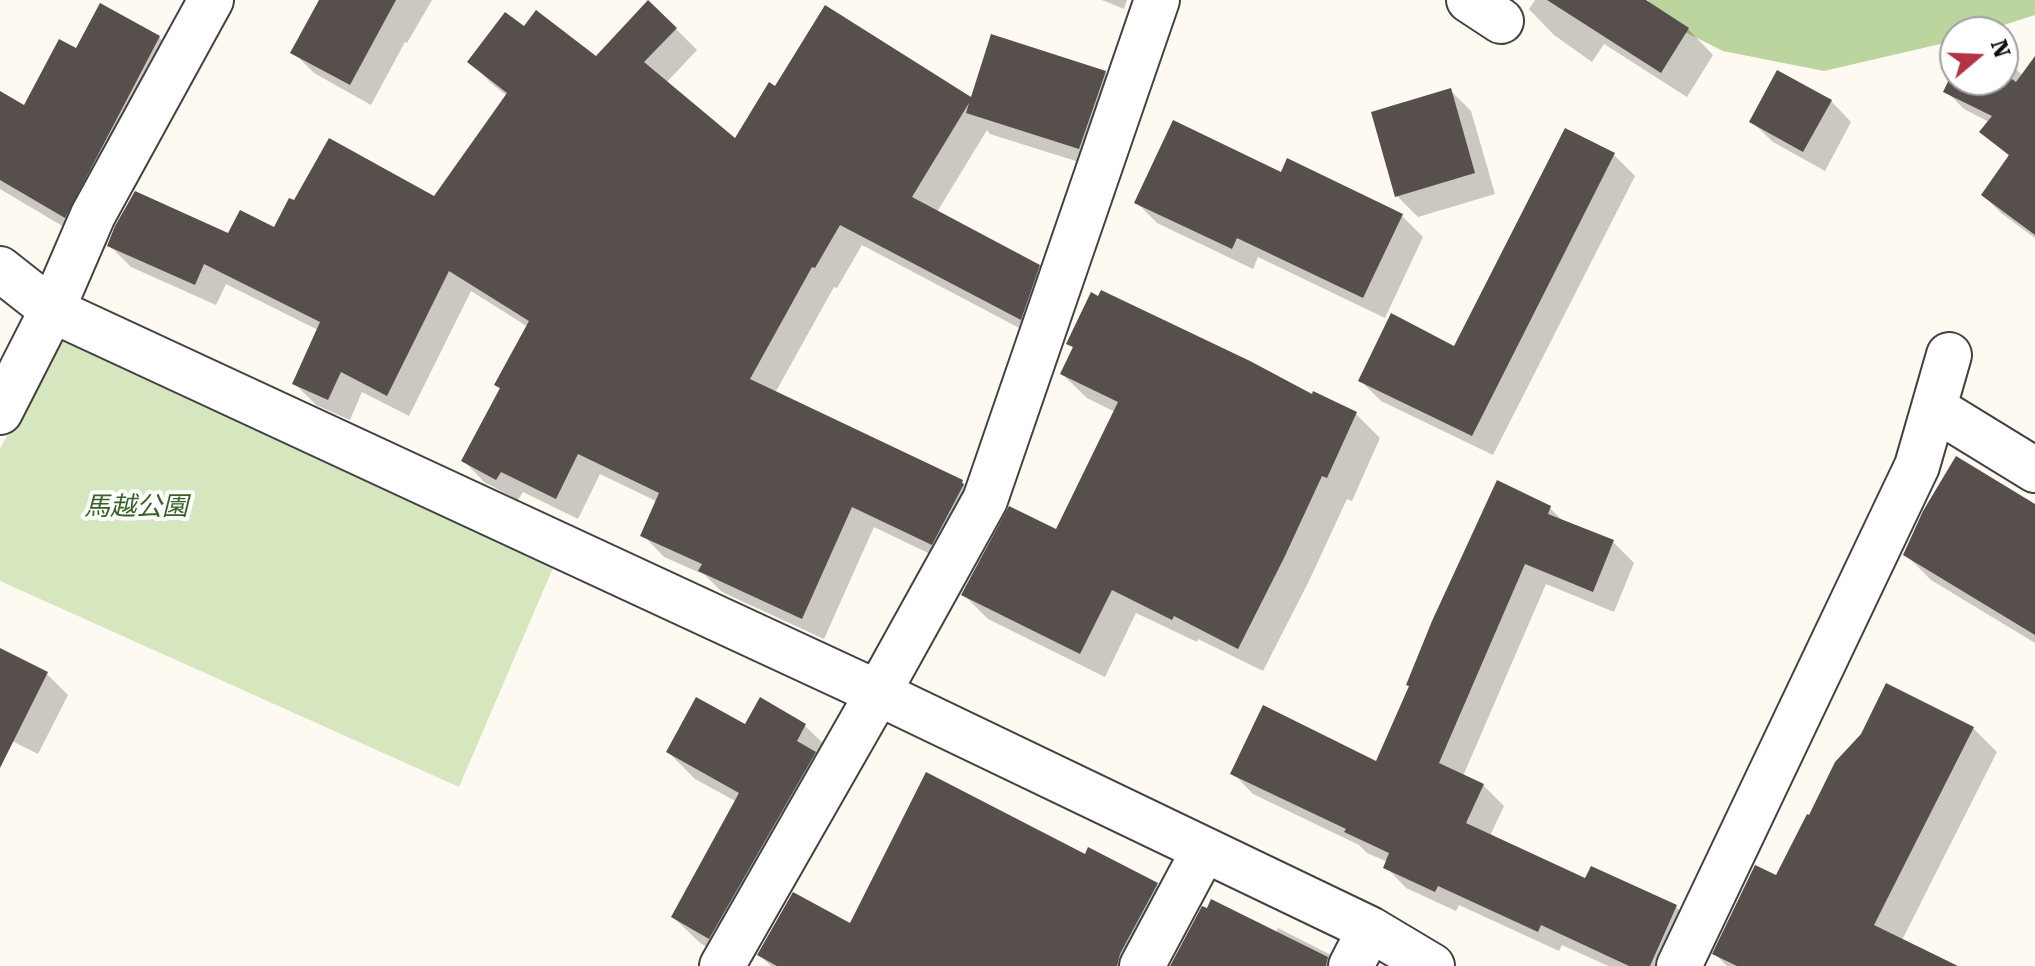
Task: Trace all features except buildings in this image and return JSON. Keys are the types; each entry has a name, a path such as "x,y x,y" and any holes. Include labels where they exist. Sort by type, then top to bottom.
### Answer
{"street":[{"path":"0,412 52,310 93,215 211,0"},
{"path":"722,966 985,500 1157,0"},
{"path":"0,269 52,310 878,693 1204,850 1361,948 1432,966"},
{"path":"1679,966 1917,466 1949,355"},
{"path":"1934,408 2035,470"},
{"path":"1142,966 1204,850"}],"green space":[{"path":"1648,0 2035,0 2035,15 2019,20 2019,16 1939,16 1939,45 1824,71 1723,51 1653,16"},
{"name":"馬越公園","path":"61,334 553,568 459,787 0,581 0,449"}]}
